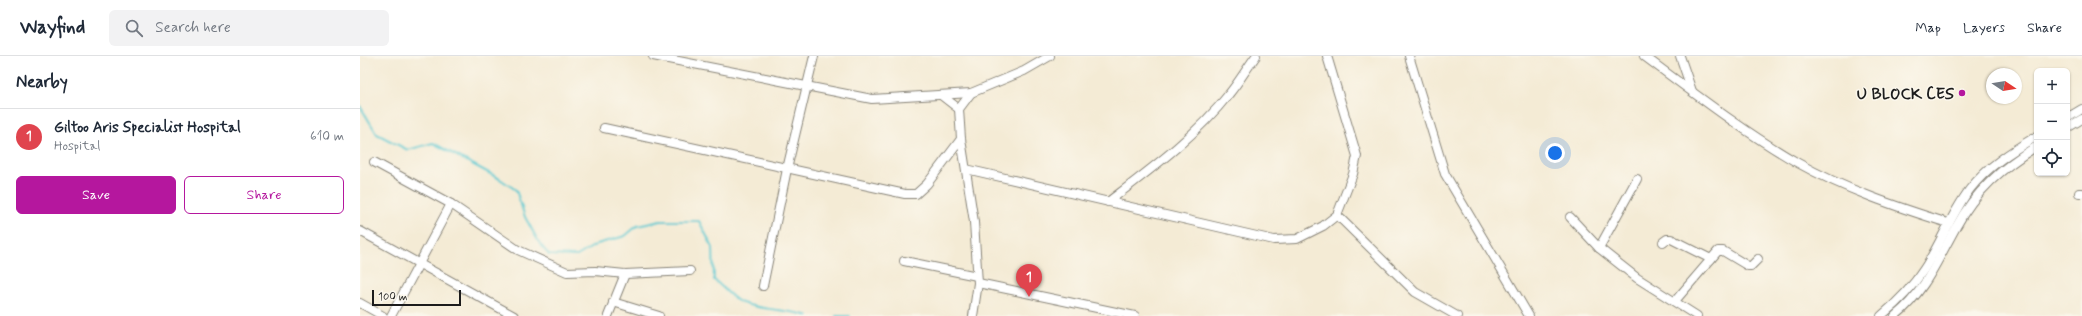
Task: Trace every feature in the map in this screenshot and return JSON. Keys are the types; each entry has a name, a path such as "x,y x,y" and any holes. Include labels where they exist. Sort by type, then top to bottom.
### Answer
{"street":[{"path":"653,56 872,99 971,93 1024,71 1050,56"},
{"path":"763,286 787,169 814,56"},
{"path":"1108,202 1189,136 1229,94 1256,56"},
{"path":"966,169 1274,240 1297,239 1323,226 1336,215 1353,174 1357,156 1327,56"},
{"path":"1409,56 1445,174 1529,316"},
{"path":"1644,56 1766,143 1799,164 1905,210 1948,223"},
{"path":"1680,56 1692,91"},
{"path":"971,93 959,109 961,139 974,222 978,279 973,316"},
{"path":"941,95 959,109"},
{"path":"2070,116 2082,109"},
{"path":"2070,126 2082,119"},
{"path":"604,128 905,194 916,194 961,139"},
{"path":"1881,316 1909,290 1925,268 1948,223 1971,188 1992,166 2034,138"},
{"path":"1895,316 1916,296 1933,272 1956,227 1978,194 1999,172 2034,148"},
{"path":"946,158 964,154"},
{"path":"374,162 451,204 518,250 567,272 595,271 625,274 690,271"},
{"path":"1599,248 1637,179"},
{"path":"391,316 451,204"},
{"path":"1336,215 1415,292 1457,316"},
{"path":"1570,217 1599,248 1637,278 1697,316"},
{"path":"360,231 514,316"},
{"path":"1663,242 1667,239 1671,239 1711,259"},
{"path":"1675,301 1720,250 1746,266 1751,266 1758,259"},
{"path":"904,261 1135,316"},
{"path":"608,316 625,274"},
{"path":"613,302 659,316"},
{"path":"360,303 383,316"}],"waterway":[{"path":"360,106 377,134 408,150 433,143 500,179 516,190 525,217 540,244 549,255 577,256 597,244 625,236 637,226 661,221 699,221 713,248 714,280 732,296 745,304 809,316"},
{"path":"836,316 850,316"}],"place":[{"name":"U BLOCK CES","path":"1962,93"},
{"name":"Giltoo Aris Specialist Hospital","path":"1029,297"}]}
